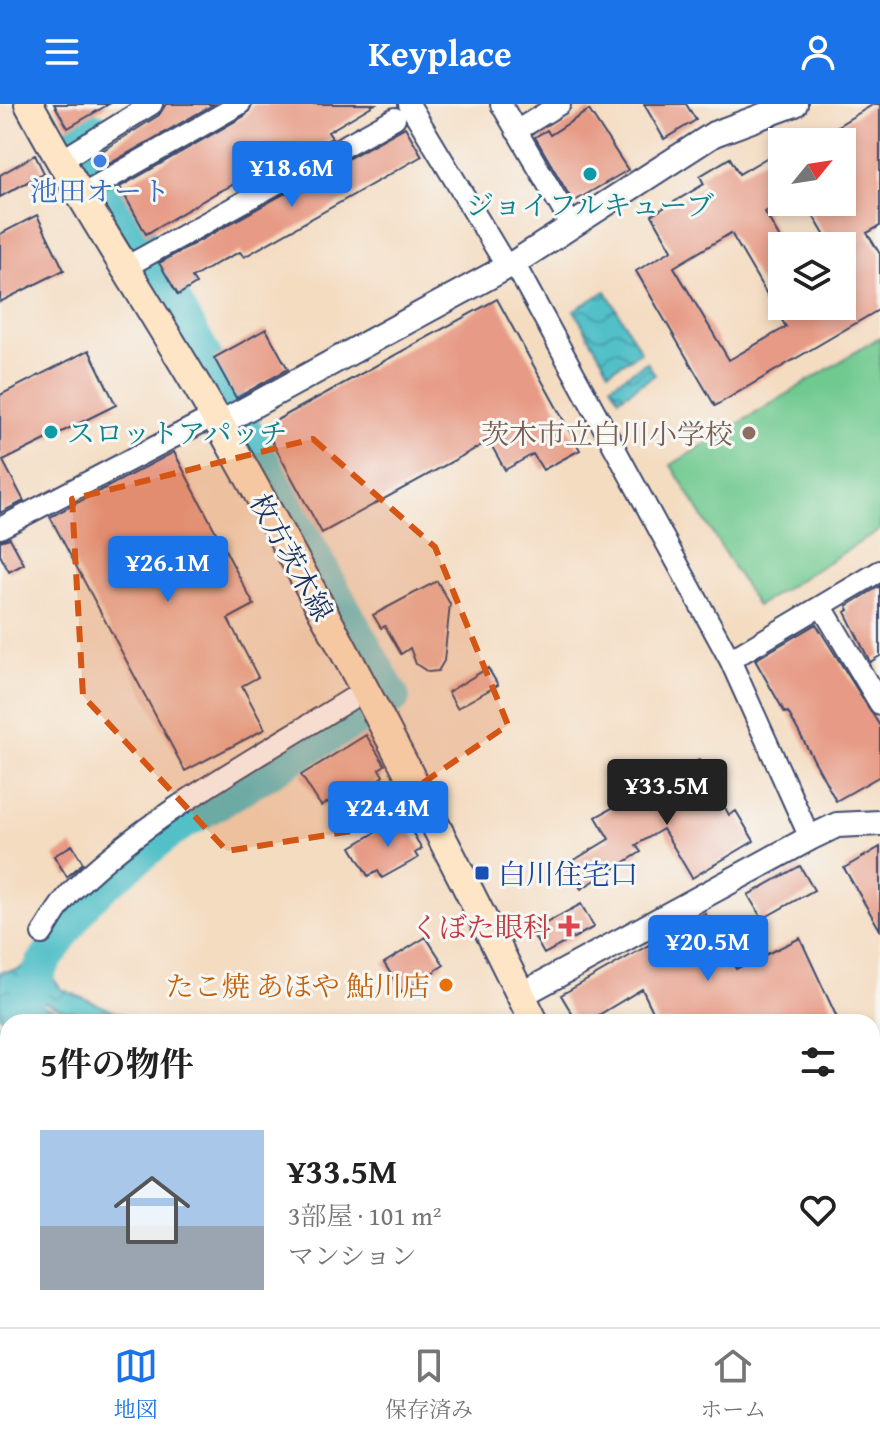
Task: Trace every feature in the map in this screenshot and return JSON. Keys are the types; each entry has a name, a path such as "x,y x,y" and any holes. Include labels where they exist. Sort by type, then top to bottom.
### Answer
{"main road":[{"name":"枚方茨木線","path":"29,104 71,154 140,259 217,420 372,703 530,1014"}],"street":[{"path":"71,154 152,104"},
{"path":"93,188 240,104"},
{"path":"501,104 572,226"},
{"path":"516,131 560,104"},
{"path":"0,528 217,420 511,265 714,134 795,104"},
{"path":"140,259 402,111 511,265 730,660 762,725 810,838"},
{"path":"730,660 880,571"},
{"path":"822,607 880,704"},
{"path":"42,934 71,891 115,854 176,810 372,703"},
{"path":"521,995 837,825 880,823"}],"highlighted area":[{"path":"313,439 435,547 508,725 352,831 227,851 83,696 72,499"}],"green space":[{"path":"880,337 880,530 757,606 671,465"}],"water":[{"path":"606,291 641,352 609,371 574,310"},
{"path":"647,362 655,375 619,398 611,385"},
{"path":"26,964 42,977 53,978 61,989 121,1014 75,1014 41,1001 41,1005 65,1014 0,1014 0,972 18,970"}],"building":[{"path":"54,104 109,104 68,128"},
{"path":"166,104 214,104 109,164 102,151 159,115"},
{"path":"253,104 375,104 328,132 332,138 243,187 240,181 218,192 146,234 120,187 246,115"},
{"path":"644,104 686,104 696,120 664,139"},
{"path":"874,104 880,104 880,226 867,233 880,254 880,309 715,406 636,271 672,250 652,215 704,184 700,176 730,158 739,174 768,157 768,210 765,212 776,232 768,232 768,296 731,233 674,267 729,360 786,327 782,320 856,320 856,232 823,232 813,216 856,216 856,128 834,128"},
{"path":"589,110 628,170 573,202 535,137 547,130 550,135"},
{"path":"405,127 422,156 244,257 240,252 223,260 192,278 196,284 178,295 159,263"},
{"path":"35,155 44,173 0,197 0,175"},
{"path":"37,215 64,270 0,302 0,234"},
{"path":"497,299 580,450 543,470 533,454 505,470 489,441 322,533 264,427"},
{"path":"266,329 288,369 236,398 214,358"},
{"path":"89,350 116,405 3,461 24,501 0,513 0,395"},
{"path":"174,452 254,605 228,619 258,677 242,686 265,729 185,771 50,517"},
{"path":"10,538 24,564 9,572 0,555 0,541"},
{"path":"437,581 450,604 444,661 438,671 428,672 416,664 410,648 401,654 385,626 381,628 373,615"},
{"path":"880,586 880,656 870,662 845,612 849,610 847,606"},
{"path":"816,624 880,726 880,776 836,801 788,712 785,713 755,660"},
{"path":"488,668 498,685 457,708 448,692"},
{"path":"366,735 385,765 379,769 383,776 360,794 357,790 335,804 328,802 321,806 301,775"},
{"path":"699,760 729,815 736,811 754,841 692,878 663,829 636,845 641,852 581,889 566,865 609,839 596,817"},
{"path":"403,816 422,849 415,853 418,858 382,878 378,871 368,876 351,847"},
{"path":"72,845 83,863 67,877 54,856"},
{"path":"880,847 880,930 844,868"},
{"path":"800,866 814,890 762,919 748,895"},
{"path":"581,904 594,927 544,954 531,931"},
{"path":"705,913 736,969 800,938 835,1014 654,1014 642,989 600,1014 572,1014 561,995"},
{"path":"426,937 444,965 402,992 384,963"}],"waterway":[{"path":"21,1011 42,965 86,901 103,886 172,830 393,698 142,242 72,144 96,129"}],"place":[{"name":"池田オート","path":"100,161"},
{"name":"ジョイフルキューブ","path":"590,174"},
{"name":"スロットアパッチ","path":"51,432"},
{"name":"茨木市立白川小学校","path":"749,433"},
{"name":"白川住宅口","path":"482,873"},
{"name":"くぼた眼科","path":"569,926"},
{"name":"たこ焼 あほや 鮎川店","path":"446,985"}]}
